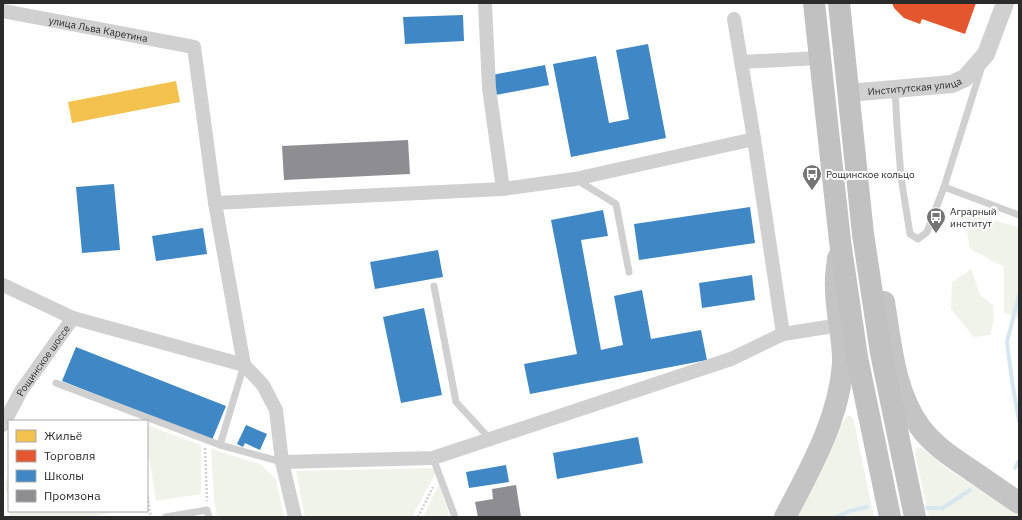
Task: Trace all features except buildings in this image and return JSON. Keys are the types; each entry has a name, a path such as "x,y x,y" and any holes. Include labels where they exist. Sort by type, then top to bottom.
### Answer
{"highway":[{"path":"814,3 840,241 857,358 890,517"},
{"path":"839,3 863,234 881,353 915,517"}],"main road":[{"path":"863,234 879,275 895,365 901,389 911,413 921,428 938,446 1019,502"},
{"path":"785,517 819,450 831,421 837,399 843,363 836,288 840,241"}],"street":[{"path":"485,3 489,88 503,189"},
{"name":"Институтская улица","path":"848,93 952,84 965,78 986,54 1005,3"},
{"name":"улица Льва Каретина","path":"3,11 194,47 215,203"},
{"path":"734,19 754,139 783,334"},
{"path":"741,62 819,58"},
{"path":"244,365 215,203 503,189 575,179 754,139"},
{"path":"3,285 73,318 244,365 263,385 276,410 282,462 295,517"},
{"name":"Рощинское шоссе","path":"3,425 20,391 73,318"},
{"path":"282,462 434,458 731,359 783,334 840,324"}],"lane":[{"path":"895,89 901,177 910,234 918,239 927,232 944,187 986,54"},
{"path":"575,179 616,204 629,272"},
{"path":"944,187 1019,215"},
{"path":"434,286 456,402 490,439"},
{"path":"220,445 244,365"},
{"path":"56,383 205,440 282,462"},
{"path":"434,458 455,517"},
{"path":"166,517 208,513"}],"path":[{"path":"205,440 208,513"},
{"path":"418,517 440,475"},
{"path":"148,499 151,517"}],"shaded area":[{"path":"964,213 1019,227 1019,319 1004,312 1004,267 970,249"},
{"path":"971,269 980,295 993,305 994,320 990,335 974,337 951,309 952,282"},
{"path":"847,416 851,416 854,421 874,517 795,517 838,427"},
{"path":"148,425 201,445 201,494 156,501 148,452"},
{"path":"916,447 922,448 946,468 1019,515 1019,517 929,517 915,454"},
{"path":"211,449 260,464 276,479 284,517 217,517 214,499"},
{"path":"434,468 435,474 412,517 305,517 296,471"},
{"path":"8,476 8,503 5,483"},
{"path":"439,484 450,517 423,517"},
{"path":"9,512 117,512 88,517 10,517"}],"waterway":[{"path":"1019,295 1007,342 1019,421"},
{"path":"1015,468 1019,461"},
{"path":"927,508 943,508 970,490"},
{"path":"836,517 850,511 867,507"}],"place":[{"name":"Рощинское кольцо","path":"812,191"},
{"name":"Аграрный институт","path":"936,234"}]}
